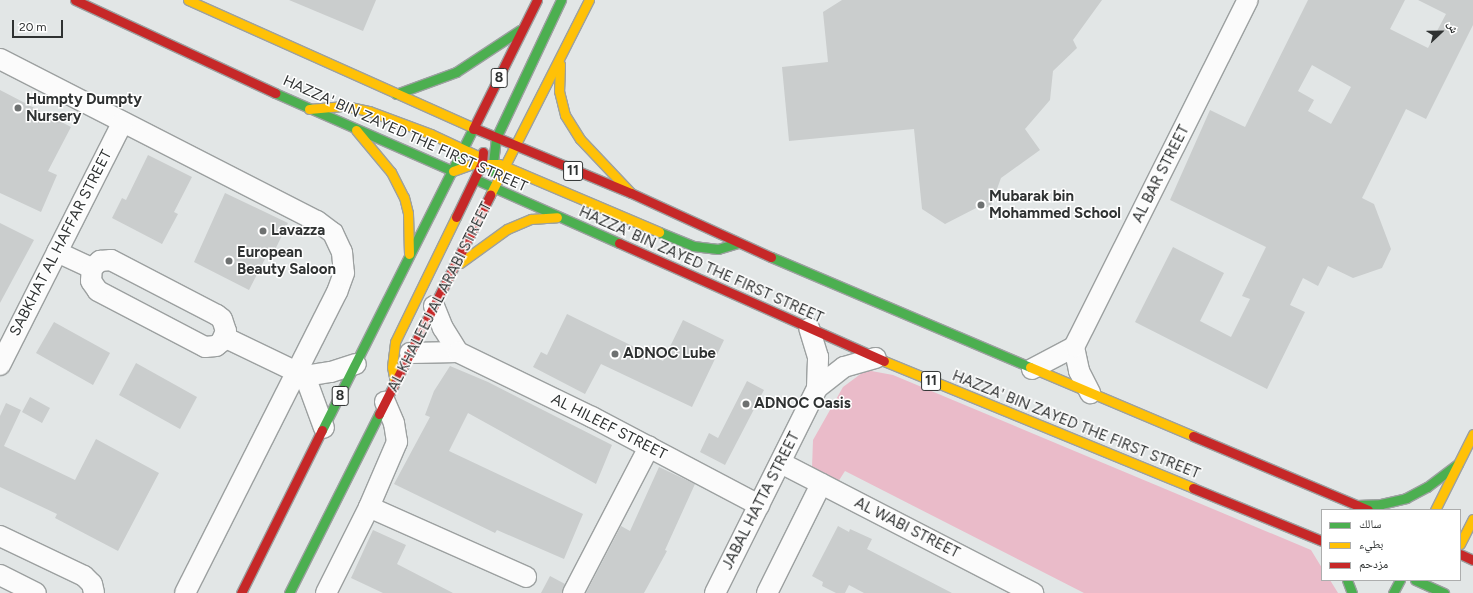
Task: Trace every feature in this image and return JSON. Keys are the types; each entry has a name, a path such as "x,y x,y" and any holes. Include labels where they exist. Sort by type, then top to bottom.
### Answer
{"main road":[{"name":"HAZZA' BIN ZAYED THE FIRST STREET","path":"75,0 309,109 496,188 557,217 876,358 1321,541"},
{"name":"11","path":"188,0 516,147 631,193 738,243 1366,509"},
{"name":"8","path":"240,593 409,259 537,0"},
{"path":"395,382 392,367 395,342 474,179 487,161 496,138 561,0"},
{"name":"AL KHALEEJ AL ARABI STREET","path":"289,593 395,382 496,188 589,0"},
{"path":"396,94 456,72 490,52 522,28"},
{"path":"560,60 559,91 565,115 584,145 631,193"},
{"path":"309,109 330,105 364,109 464,149 487,161 506,166 693,246 718,249 738,243"},
{"path":"474,128 481,143 496,188"},
{"path":"356,130 391,172 404,197 410,228 409,259"},
{"path":"453,171 501,157 516,147"},
{"path":"454,268 508,229 531,220 557,217"},
{"path":"1436,509 1473,434"},
{"path":"1358,505 1381,504 1406,498 1427,487 1458,464"},
{"path":"1461,542 1473,519"},
{"path":"1310,536 1321,547"},
{"path":"1461,554 1473,560"},
{"path":"1348,581 1352,593"},
{"path":"1393,593 1399,581"},
{"path":"1417,581 1438,592 1441,581"}],"street":[{"name":"AL BAR STREET","path":"1074,347 1248,0"},
{"path":"0,59 317,220 332,234 342,252 344,272 342,283 301,374 185,593"},
{"name":"SABKHAT AL HAFFAR STREET","path":"0,365 123,122"},
{"path":"57,252 92,268"},
{"path":"100,261 117,262 218,315 225,325 224,337 216,346 204,347 98,291 91,281 92,268 100,261"},
{"name":"AL HILEEF STREET","path":"434,306 442,328 458,352"},
{"name":"JABAL HATTA STREET","path":"715,593 817,388 818,357 809,328"},
{"path":"224,337 301,374 331,372 356,364"},
{"path":"1032,368 1074,347 1080,371 1090,392"},
{"name":"AL HILEEF STREET","path":"410,353 458,352 649,447 759,505"},
{"name":"JABAL HATTA STREET","path":"817,388 844,367 876,358"},
{"path":"301,374 324,428"},
{"path":"326,593 369,507 397,442 394,423 386,402"},
{"path":"573,593 649,447"},
{"name":"AL WABI STREET","path":"781,463 1033,593"},
{"path":"767,593 821,484"},
{"path":"369,507 526,577"},
{"path":"0,536 84,576 92,584 94,593"},
{"path":"0,575 36,593"}],"shaded area":[{"path":"866,370 893,375 1311,550 1321,566 1321,581 1331,581 1338,593 1084,593 845,471 836,485 812,468 813,440 843,387"}],"building":[{"path":"289,0 376,0 363,31"},
{"path":"842,0 1102,0 1073,40 1077,48 1053,71 1050,100 1025,129 1040,150 1001,178 990,208 982,205 945,224 922,209 914,129 789,141 782,67 828,62 823,12"},
{"path":"1308,0 1405,0 1390,29 1428,48 1446,14 1418,0 1473,0 1473,25 1426,119 1406,109 1362,198 1374,204 1391,249 1382,268 1353,278 1328,266 1318,286 1303,278 1290,305 1305,312 1267,389 1135,322 1173,247 1224,273 1200,321 1231,337 1250,299 1242,296 1266,247 1170,200 1210,110 1245,127","holes":["1312,65 1351,87 1331,124 1308,111 1314,100 1298,91"]},
{"path":"0,90 71,127 48,171 57,175 41,212 0,193"},
{"path":"148,155 192,177 174,212 178,214 162,244 112,218 122,198 126,200"},
{"path":"225,193 288,223 272,256 268,253 249,290 194,262"},
{"path":"0,223 34,240 0,303"},
{"path":"567,314 663,361 683,320 724,340 692,407 601,364 585,394 533,367 541,352 547,355"},
{"path":"54,322 110,353 93,385 36,353"},
{"path":"136,363 197,397 180,429 119,395"},
{"path":"450,366 488,382 612,445 596,484 468,413 449,451 583,514 564,559 497,530 495,533 394,484 430,417 425,415 434,391"},
{"path":"747,381 764,390 725,465 700,452 709,433 718,438"},
{"path":"30,397 50,408 42,423 22,412"},
{"path":"6,403 21,410 4,446 75,480 96,439 159,473 118,551 55,518 57,514 0,487 0,416"},
{"path":"659,467 695,484 665,550 667,551 644,593 586,593 621,526 630,531"},
{"path":"838,526 849,532 850,529 872,539 867,549 952,593 864,593 849,585 845,593 836,593 822,586 823,582 812,576"},
{"path":"373,530 406,545 397,564 453,593 383,593 351,578"},
{"path":"550,576 565,584 562,593 541,593"}],"traffic: fast":[{"path":"492,171 496,138 561,0"},
{"path":"396,94 456,72 520,30"},
{"path":"275,93 453,171"},
{"path":"322,430 473,129"},
{"path":"477,180 619,243"},
{"path":"659,232 693,246 718,249 738,243"},
{"path":"771,257 1030,367"},
{"path":"289,593 379,414"},
{"path":"1357,505 1381,504 1406,498 1427,487 1458,464"},
{"path":"1347,581 1352,593"},
{"path":"1393,593 1399,581"},
{"path":"1417,581 1444,593"}],"traffic: slow":[{"path":"188,0 474,128"},
{"path":"490,195 589,0"},
{"path":"560,64 559,91 565,115 580,139 631,193"},
{"path":"309,109 345,106 369,111 431,134 478,156"},
{"path":"356,130 391,172 404,197 408,213 409,254"},
{"path":"453,171 472,164 499,164 659,232"},
{"path":"395,382 392,367 395,342 456,217"},
{"path":"460,263 507,229 531,219 557,217"},
{"path":"884,361 1193,488"},
{"path":"1030,367 1193,436"},
{"path":"1436,509 1473,434"},
{"path":"1461,542 1473,519"}],"traffic: jam":[{"path":"75,0 275,93"},
{"path":"473,129 537,0"},
{"path":"474,128 631,193 771,257"},
{"path":"456,217 482,163 483,152"},
{"path":"379,414 490,195"},
{"path":"619,243 884,361"},
{"path":"241,593 322,430"},
{"path":"1193,436 1366,509"},
{"path":"1193,488 1321,541"},
{"path":"1461,554 1473,560"}],"place":[{"name":"Humpty Dumpty Nursery","path":"18,108"},
{"name":"Mubarak bin Mohammed School","path":"981,205"},
{"name":"Lavazza","path":"263,231"},
{"name":"European Beauty Saloon","path":"229,261"},
{"name":"ADNOC Lube","path":"615,354"},
{"name":"ADNOC Oasis","path":"746,404"}]}
